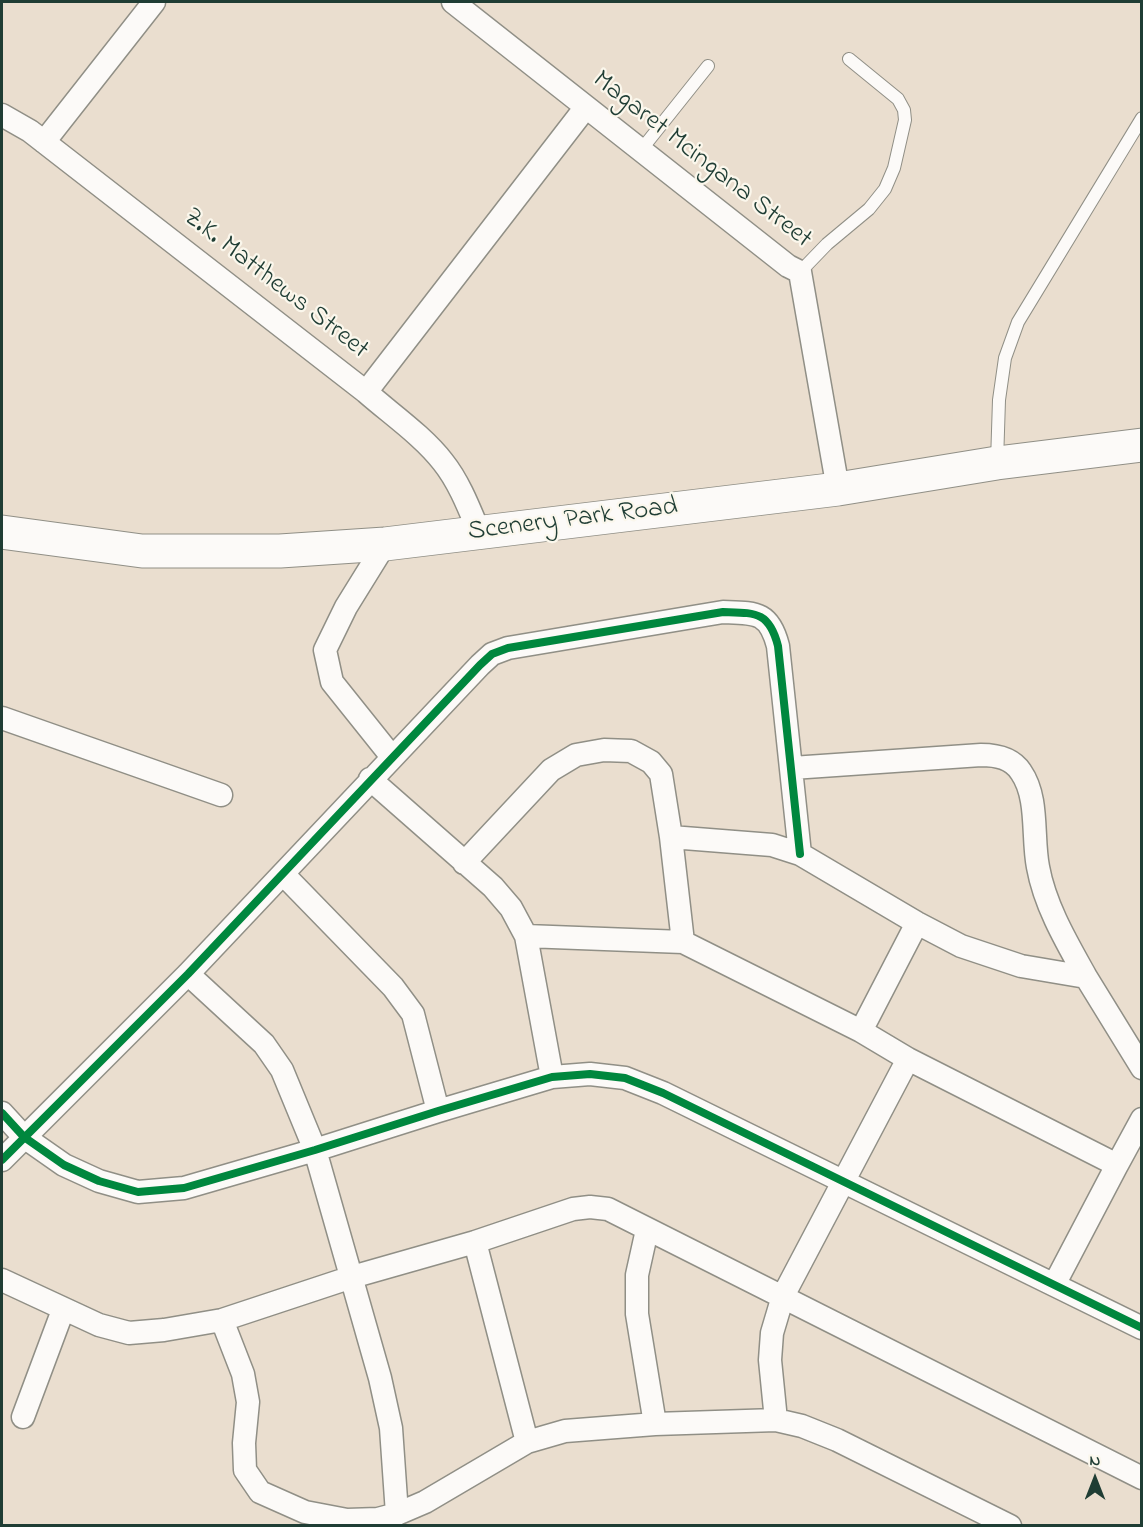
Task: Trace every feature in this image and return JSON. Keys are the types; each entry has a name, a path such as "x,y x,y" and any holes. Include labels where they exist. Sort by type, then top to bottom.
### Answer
{"street":[{"path":"44,142 154,2"},
{"name":"Magaret Mcingana Street","path":"453,2 788,266 800,272 837,489"},
{"path":"366,392 586,107"},
{"name":"Z.K. Matthews Street","path":"2,114 44,142 366,392 443,461 464,496 479,532"},
{"name":"Scenery Park Road","path":"2,532 142,551 280,551 385,544 837,489 997,463 1142,445"},
{"path":"385,544 346,607 326,650 332,682 392,757"},
{"path":"2,1160 188,974 370,779 492,654 508,648 723,612 746,612 765,618 774,630 778,646 800,854"},
{"path":"2,717 221,795"},
{"path":"464,863 551,770 576,755 604,750 631,751 651,762 660,774 671,837 683,942"},
{"path":"792,768 981,755 996,755 1013,762 1022,772 1030,792 1038,866 1044,889 1066,942 1142,1068"},
{"path":"370,779 493,887 511,908 526,936 552,1077"},
{"path":"671,837 772,845 800,854 917,923 961,946 1021,966 1086,977"},
{"path":"283,874 393,987 413,1014 438,1111"},
{"path":"861,1031 917,923"},
{"path":"526,936 683,942 861,1031 908,1059 1117,1165"},
{"path":"188,974 264,1044 282,1070 315,1150 380,1378 391,1428 397,1514"},
{"path":"776,1420 770,1360 772,1334 783,1296 908,1059"},
{"path":"2,1113 24,1137 64,1165 99,1181 138,1192 184,1188 552,1077 590,1074 625,1078 663,1093 845,1181 1142,1328"},
{"path":"1054,1285 1142,1119"},
{"path":"2,1280 99,1325 129,1333 164,1330 222,1320 352,1276 475,1242 573,1209 590,1207 608,1209 1142,1478"},
{"path":"647,1230 638,1275 638,1314 655,1424"},
{"path":"475,1242 527,1442"},
{"path":"23,1417 63,1310"},
{"path":"222,1320 243,1374 248,1402 244,1443 245,1470 260,1492 305,1512 347,1520 378,1519 397,1514 425,1502 527,1442 565,1431 655,1424 776,1420 802,1426 837,1440 1010,1526"}],"lane":[{"path":"800,272 827,244 869,208 885,189 894,168 905,120 904,110 898,99 849,58"},
{"path":"641,150 708,66"},
{"path":"997,463 999,400 1005,358 1018,322 1142,118"}],"cycle path":[{"path":"2,1160 188,974 492,654 508,648 723,612 759,616 770,626 778,646 800,854"},
{"path":"2,1113 24,1137 64,1165 99,1181 138,1192 184,1188 552,1077 590,1074 625,1078 663,1093 1142,1328"}]}
